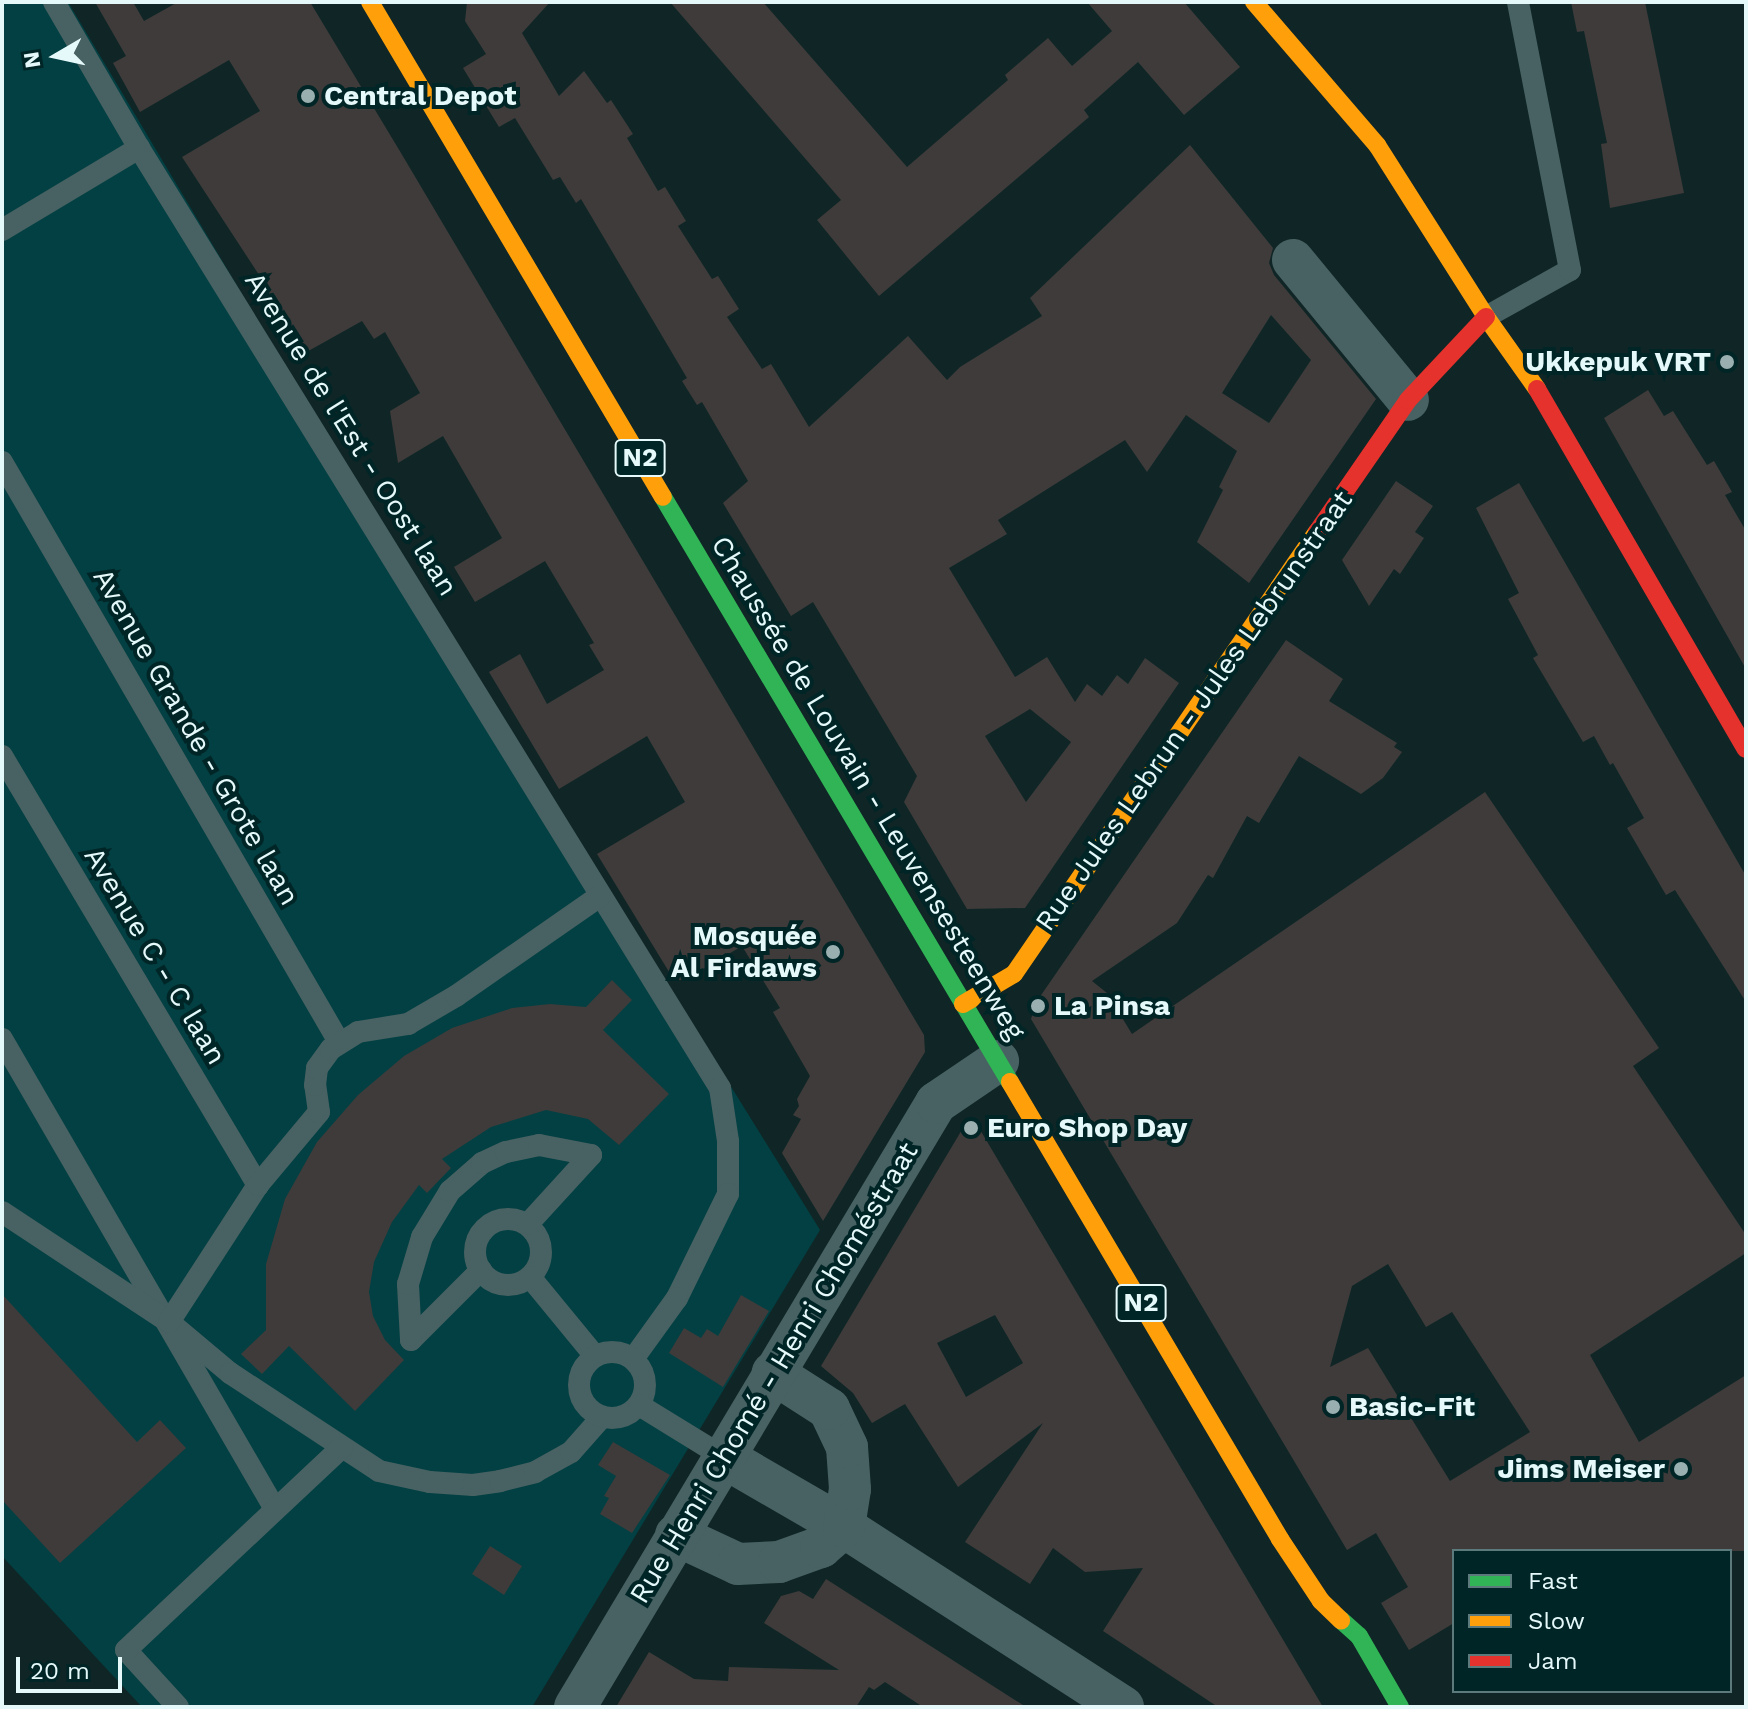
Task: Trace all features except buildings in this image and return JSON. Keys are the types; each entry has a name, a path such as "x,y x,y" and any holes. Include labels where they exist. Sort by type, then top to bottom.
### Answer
{"main road":[{"name":"Chaussée de Louvain - Leuvensesteenweg","path":"370,2 1272,1527 1321,1601 1359,1636 1400,1707"},
{"path":"1254,2 1377,145 1486,317 1551,408 1746,749"},
{"name":"Rue Jules Lebrun - Jules Lebrunstraat","path":"963,1004 1014,974 1408,400 1486,317"},
{"name":"Chaussée de Louvain - Leuvensesteenweg","path":"1321,1601 1333,1640"}],"street":[{"path":"1293,260 1408,400"},
{"name":"Rue Henri Chomé - Henri Choméstraat","path":"575,1707 936,1103 998,1061"},
{"path":"676,1535 738,1564 779,1562 821,1547 844,1527 850,1489 847,1447 829,1409 773,1373"},
{"path":"725,1458 844,1527 1123,1707"}],"lane":[{"name":"Avenue de l'Est - Oost laan","path":"54,2 139,148 720,1088 728,1141 728,1194 677,1298 633,1359"},
{"path":"1486,317 1570,270 1518,2"},
{"path":"2,230 139,148"},
{"name":"Avenue Grande - Grote laan","path":"2,462 339,1042"},
{"name":"Avenue C - C laan","path":"2,756 258,1185"},
{"path":"169,1322 258,1185 319,1112 315,1085 317,1068 339,1042 358,1032 408,1024 456,996 600,896"},
{"path":"2,1039 275,1509"},
{"path":"481,1270 411,1340 408,1284 422,1237 450,1191 482,1163 506,1152 539,1145 591,1155 528,1224"},
{"path":"2,1212 169,1322 230,1373 379,1471 430,1482 473,1485 535,1472 571,1452 602,1417"},
{"path":"505,1218 528,1224 540,1240 541,1250 540,1260 530,1277 504,1285 481,1270 475,1248 485,1228 505,1218"},
{"path":"530,1277 595,1356"},
{"path":"615,1351 633,1359 641,1366 646,1386 639,1405 622,1417 602,1417 590,1411 579,1389 585,1364 595,1356 615,1351"},
{"path":"639,1405 725,1458"},
{"path":"178,1707 126,1650 342,1447"}],"shaded area":[{"path":"2,2 68,2 314,415 820,1230 532,1707 142,1707 2,1556"}],"traffic: fast":[{"path":"663,497 1010,1082"},
{"path":"1341,1620 1359,1636 1400,1707"}],"traffic: slow":[{"path":"370,2 663,497"},
{"path":"1254,2 1377,145 1486,317 1537,389"},
{"path":"963,1004 1014,974 1317,532"},
{"path":"1010,1082 1280,1539 1321,1601 1341,1620"}],"traffic: jam":[{"path":"1317,532 1408,400 1486,317"},
{"path":"1537,389 1746,749"}],"place":[{"name":"Central Depot","path":"308,96"},
{"name":"Ukkepuk VRT","path":"1727,362"},
{"name":"Mosquée Al Firdaws","path":"833,952"},
{"name":"La Pinsa","path":"1038,1006"},
{"name":"Euro Shop Day","path":"971,1128"},
{"name":"Basic-Fit","path":"1333,1407"},
{"name":"Jims Meiser","path":"1681,1469"}]}
